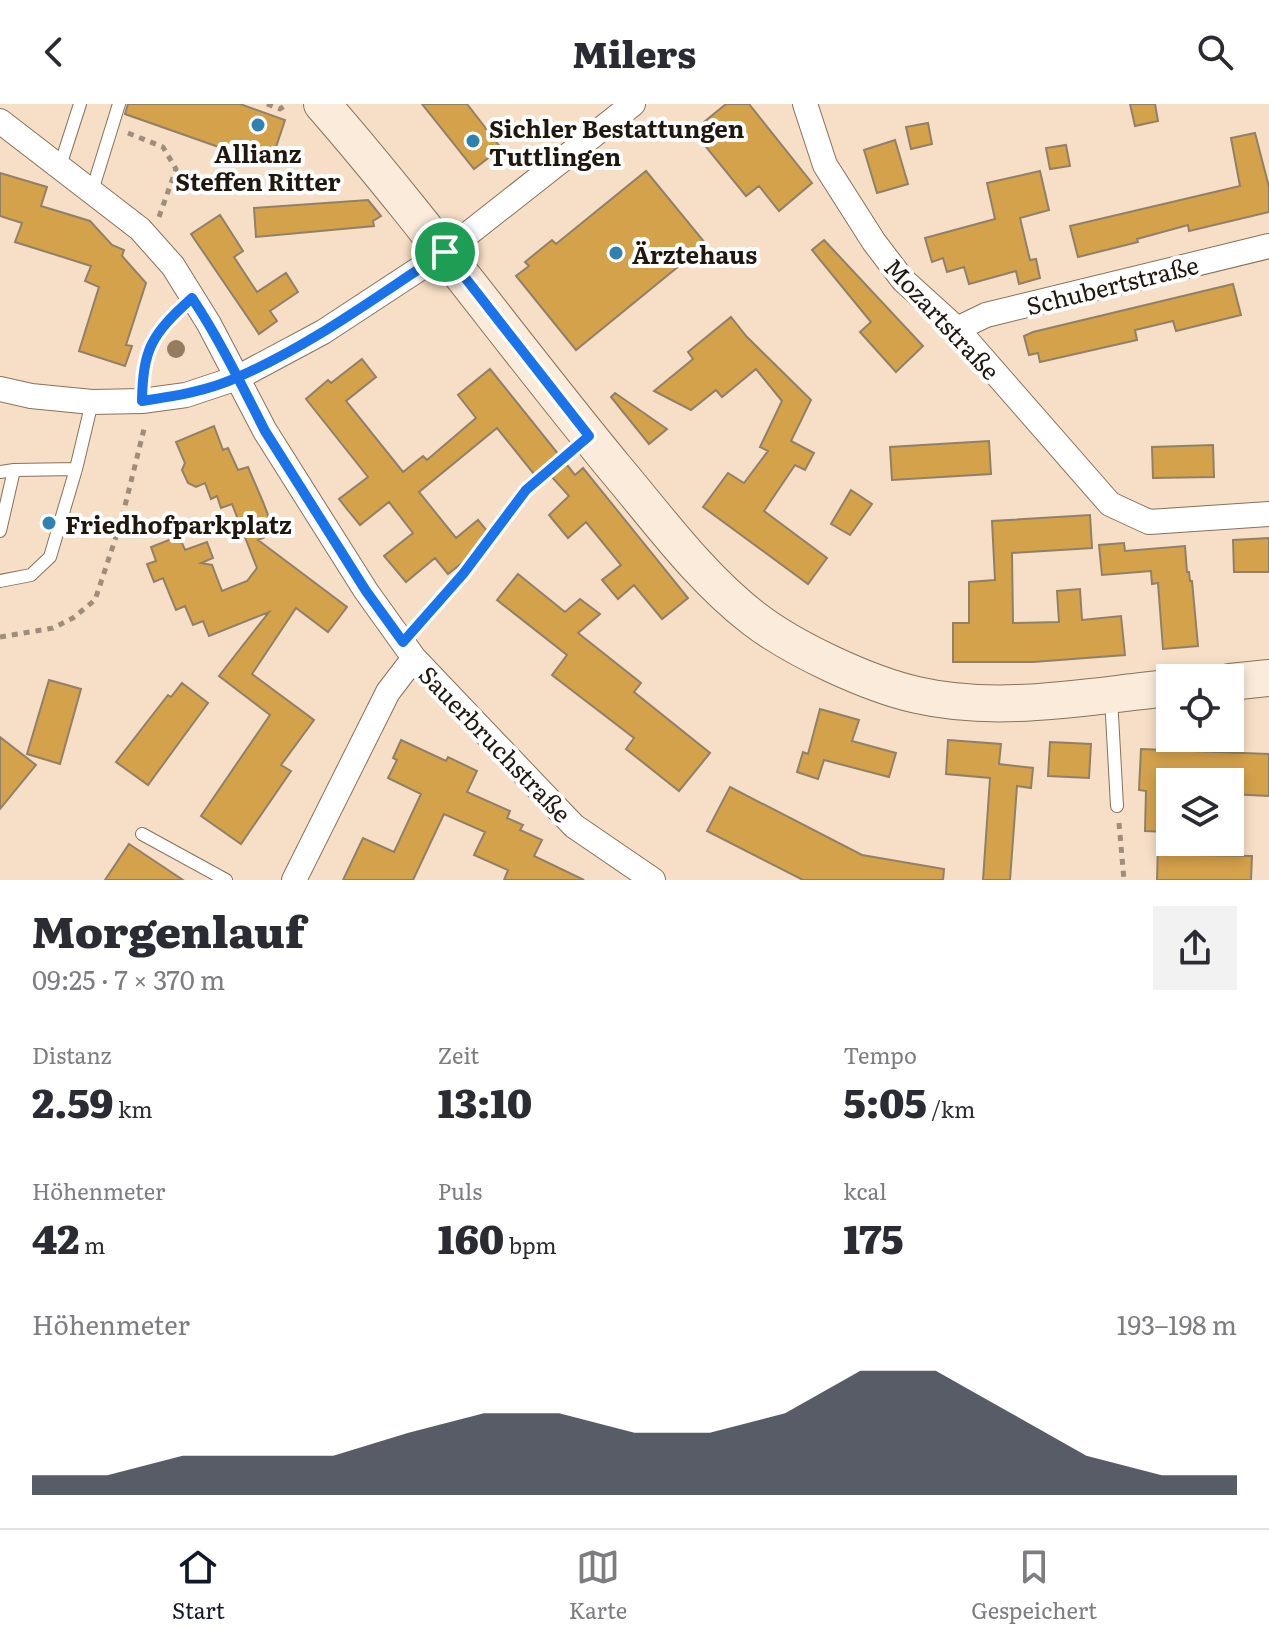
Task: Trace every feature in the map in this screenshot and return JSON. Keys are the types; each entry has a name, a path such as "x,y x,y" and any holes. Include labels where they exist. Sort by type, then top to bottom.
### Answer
{"street":[{"path":"322,104 379,169 589,436 722,592 756,621 806,651 916,695 994,704 1156,689"},
{"path":"0,389 31,396 92,402 142,401 186,395 237,378 323,332 445,252 633,104"},
{"name":"Mozartstraße","path":"805,104 825,165 874,242 903,280 957,329 1116,509 1149,522 1269,514"},
{"name":"Sauerbruchstraße","path":"0,121 140,229 173,266 209,324 290,471 366,591 408,650 574,826 653,880"},
{"name":"Schubertstraße","path":"957,329 986,315 1269,246"},
{"path":"294,880 408,650"},
{"path":"1244,681 1269,678"}],"lane":[{"path":"60,166 80,104"},
{"path":"92,191 119,104"},
{"path":"142,401 143,366 158,332 192,298"},
{"path":"0,581 31,575 50,557 92,402"},
{"path":"0,472 76,469"},
{"path":"0,531 14,470"},
{"path":"1111,694 1117,806"},
{"path":"142,834 226,880"}],"path":[{"path":"267,104 280,109 287,104"},
{"path":"112,127 163,147 176,169 151,241"},
{"path":"0,637 53,628 73,618 95,600 121,522 145,426 142,401"},
{"path":"408,650 526,490 589,436"},
{"path":"1117,806 1124,880"}],"building":[{"path":"128,104 240,104 285,120 270,165 125,114"},
{"name":"Sichler Bestattungen Tuttlingen","path":"422,104 467,104 501,148 474,169"},
{"path":"726,104 749,104 812,183 779,211 759,186 746,196 693,131"},
{"path":"1130,104 1155,104 1158,121 1135,126"},
{"path":"928,123 932,144 911,149 906,127"},
{"path":"1255,133 1269,187 1269,212 1189,231 1188,225 1078,257 1070,226 1240,186 1231,138"},
{"path":"895,140 908,184 877,193 864,150"},
{"path":"1066,145 1070,166 1050,169 1046,148"},
{"name":"Ärztehaus","path":"646,171 706,244 576,350 516,276 529,266 525,262 552,240 556,244"},
{"path":"1040,171 1049,210 1020,218 1030,260 1036,259 1040,278 1019,284 1016,271 969,284 964,267 947,272 943,258 932,262 925,238 995,219 987,183"},
{"path":"0,173 47,187 41,206 90,221 112,245 124,250 122,256 146,283 126,345 132,346 125,366 79,351 99,287 85,281 91,266 15,242 22,223 0,216"},
{"path":"368,200 381,216 373,221 374,226 256,237 254,208"},
{"path":"220,215 243,251 234,257 257,292 286,273 298,292 270,311 277,321 259,334 191,234"},
{"path":"824,240 923,346 896,372 860,332 871,322 812,250"},
{"path":"1233,284 1241,315 1176,331 1173,321 1135,330 1137,340 1040,362 1038,353 1029,355 1024,336 1033,332"},
{"path":"731,317 811,400 791,441 814,453 805,470 795,465 764,511 827,558 808,584 703,507 728,473 744,483 768,451 760,447 782,401 756,369 722,397 716,390 691,410 654,391 693,359 688,352"},
{"path":"362,359 376,377 346,401 403,472 423,456 427,460 476,418 458,395 490,369 575,475 583,468 688,598 662,619 634,585 618,599 602,580 621,565 586,522 568,538 549,515 569,496 543,467 534,474 497,428 419,492 456,538 478,520 493,538 448,574 435,558 406,582 384,556 413,533 389,502 360,525 346,508 339,499 368,477 306,399 328,380 331,383"},
{"path":"615,393 667,429 649,444 611,397"},
{"path":"214,426 223,450 228,448 238,470 248,467 275,533 258,540 347,607 328,632 296,608 252,674 314,720 281,765 291,771 241,844 201,816 270,715 219,676 269,612 209,636 203,621 193,625 185,606 176,610 163,578 154,582 147,564 156,561 151,547 179,536 185,550 207,542 213,558 201,563 212,565 222,591 247,581 257,568 232,504 221,508 217,496 211,499 205,483 196,487 188,483 182,470 185,463 176,442"},
{"path":"989,441 991,474 892,480 890,447"},
{"path":"1213,445 1214,477 1153,478 1152,447"},
{"path":"851,490 872,504 850,535 831,524"},
{"path":"1090,515 1092,548 1012,553 1013,623 1059,622 1057,591 1080,589 1082,620 1121,616 1125,655 1033,662 953,662 953,623 969,623 969,582 995,580 992,521"},
{"path":"1269,538 1269,572 1234,572 1233,540"},
{"path":"1124,543 1125,551 1185,546 1187,572 1192,581 1198,646 1163,649 1158,583 1152,584 1151,571 1102,575 1099,545"},
{"path":"518,574 565,612 580,599 600,614 578,633 641,683 634,692 710,753 679,791 626,749 634,738 552,675 567,655 497,600"},
{"path":"49,680 81,689 60,764 27,754"},
{"path":"182,683 208,703 148,785 116,762 168,695 171,697"},
{"path":"820,709 859,720 852,741 896,753 889,777 824,760 818,779 797,772 803,752 808,754"},
{"path":"0,737 36,765 0,809"},
{"path":"401,740 446,761 448,757 477,771 467,792 510,811 507,818 523,825 520,830 542,840 534,856 584,880 504,880 508,870 474,855 485,832 444,814 413,880 343,880 363,838 394,852 421,794 388,778 397,760 393,758"},
{"path":"948,740 1001,744 999,764 1033,768 1031,788 1017,786 1010,880 983,880 990,778 946,774"},
{"path":"1050,742 1091,744 1089,778 1048,776"},
{"path":"1141,749 1156,752 1269,754 1269,796 1244,795 1244,768 1156,768 1156,832 1145,831 1146,791 1139,790"},
{"path":"730,787 862,855 944,869 943,880 803,880 707,831"},
{"path":"129,844 183,880 105,880"},
{"path":"1158,856 1252,856 1251,880 1157,880"}],"place":[{"name":"Allianz Steffen Ritter","path":"258,125"},
{"name":"Sichler Bestattungen Tuttlingen","path":"473,141"},
{"name":"Ärztehaus","path":"616,253"},
{"name":"Friedhofparkplatz","path":"49,523"}],"route":[{"path":"445,252 323,332 237,378 186,395 142,401 143,366 158,332 192,298 209,324 237,378 265,431 366,591 403,642 463,574 526,490 589,436 445,252"}]}
